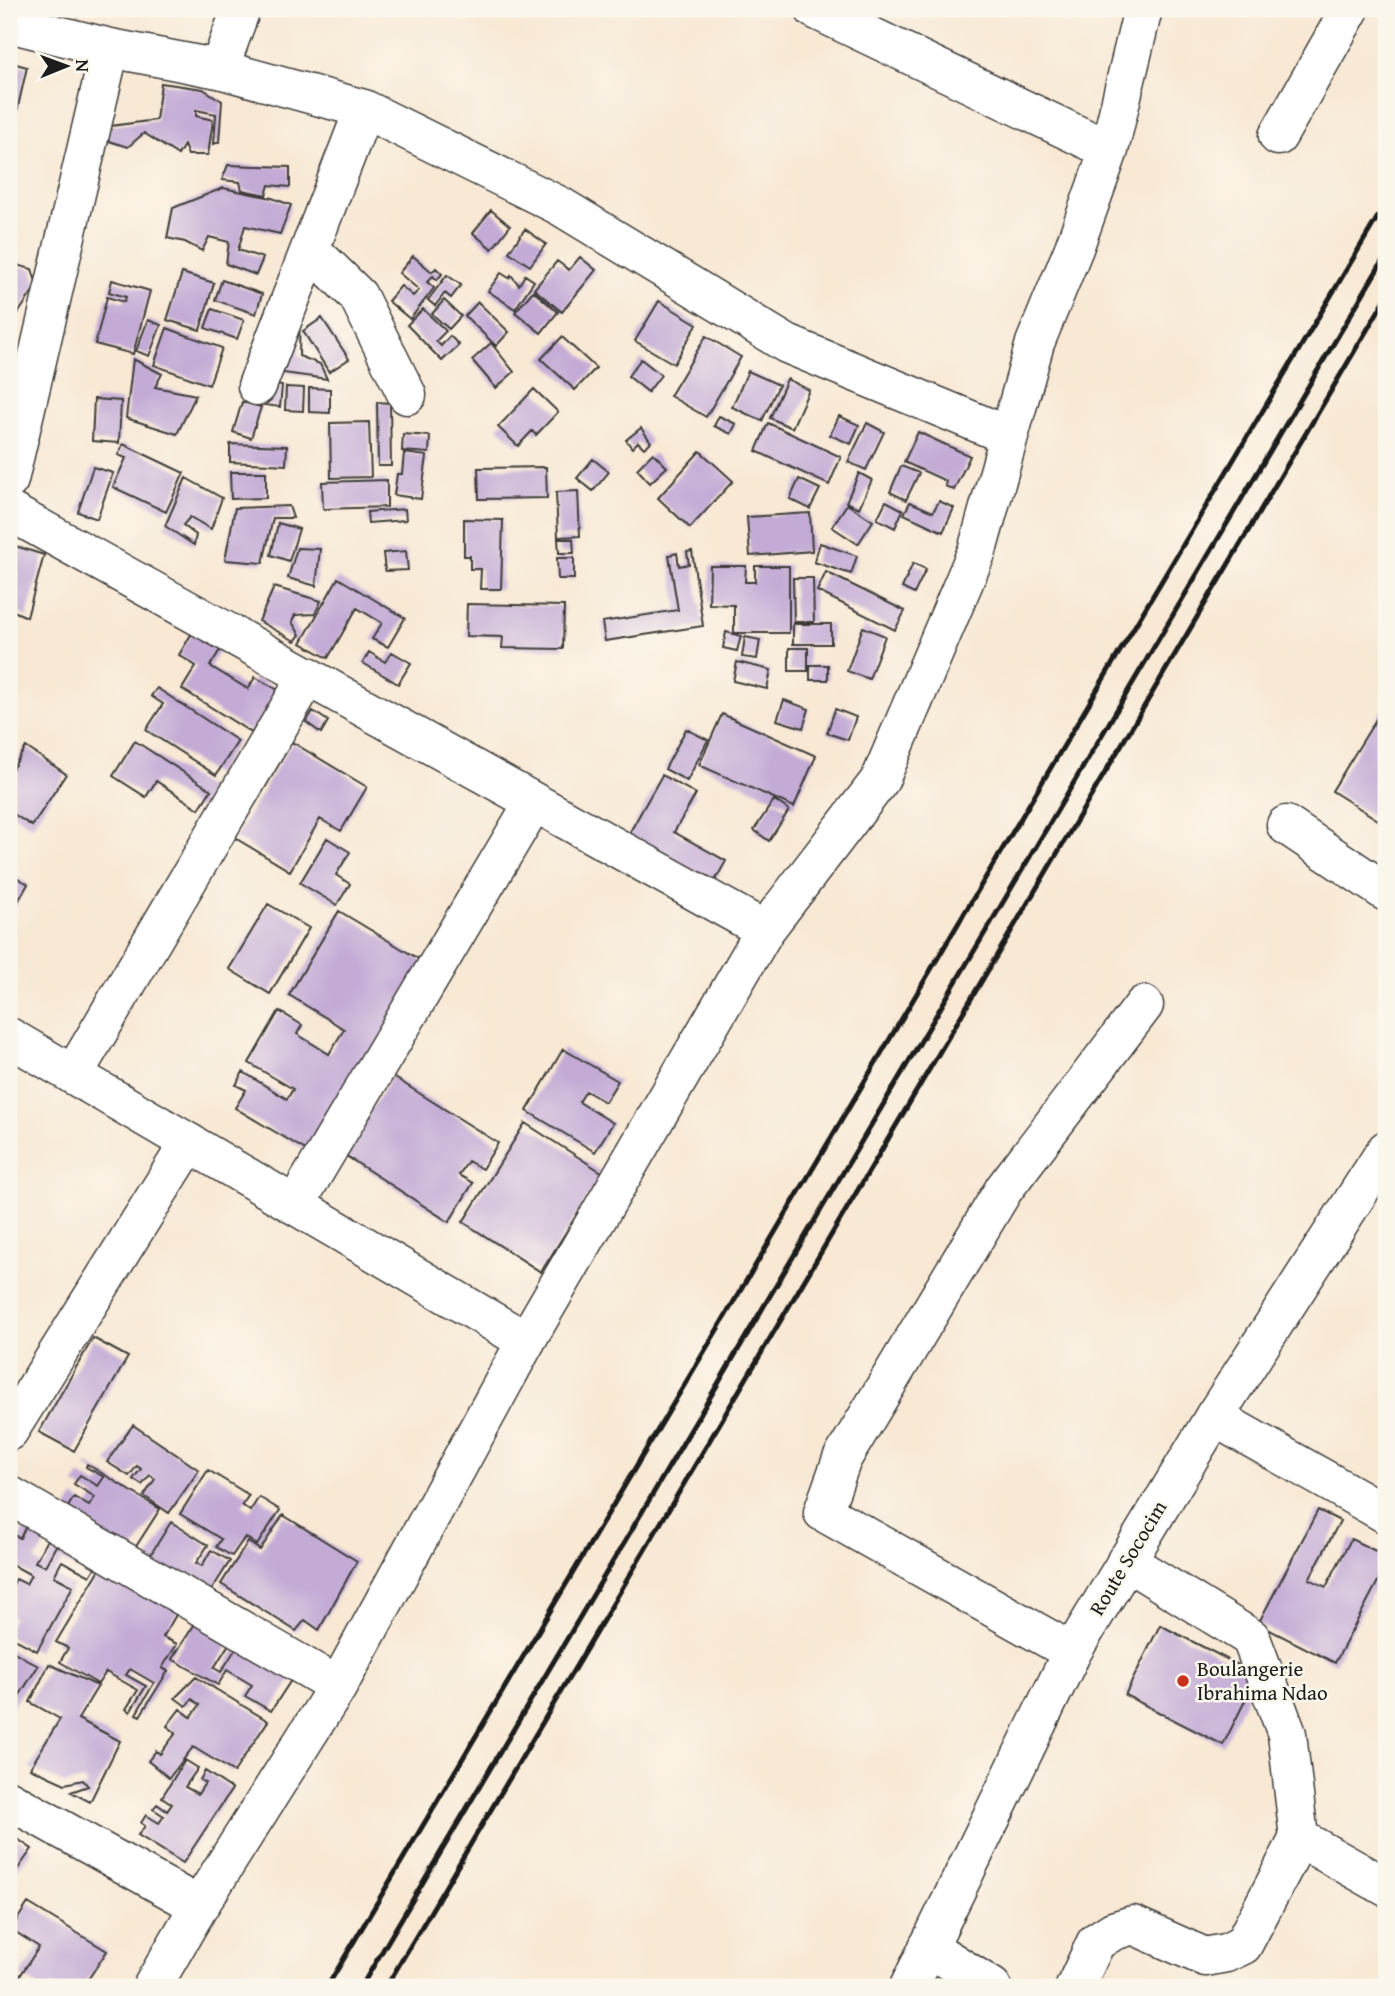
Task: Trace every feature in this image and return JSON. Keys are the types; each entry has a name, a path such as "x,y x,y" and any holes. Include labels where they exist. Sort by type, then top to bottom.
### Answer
{"street":[{"path":"219,69 241,9"},
{"path":"814,9 1109,150"},
{"path":"152,1987 199,1906 338,1686 526,1340 765,930 880,780 976,551 1035,342 1074,248 1109,150 1143,9"},
{"path":"1279,136 1350,9"},
{"path":"14,19 110,48 219,69 364,109 560,206 787,344 1009,436"},
{"path":"9,480 110,48"},
{"path":"257,386 364,109"},
{"path":"310,248 358,296 407,395"},
{"path":"9,511 765,930"},
{"path":"73,1075 308,676"},
{"path":"295,1205 534,802"},
{"path":"1286,825 1386,892"},
{"path":"1072,1652 823,1513 842,1459 1004,1189 1144,1005"},
{"path":"9,1037 526,1340"},
{"path":"9,1431 188,1143"},
{"name":"Route Sococim","path":"909,1987 1072,1652 1214,1417 1386,1150"},
{"path":"1214,1417 1386,1514"},
{"path":"9,1495 338,1686"},
{"path":"1075,1987 1096,1942 1113,1931 1133,1925 1205,1957 1226,1953 1243,1945 1299,1838 1287,1734 1251,1638 1126,1561"},
{"path":"9,1800 199,1906"},
{"path":"1299,1838 1386,1886"},
{"path":"928,1947 992,1987"}],"building":[{"path":"9,62 27,67 10,142 9,142"},
{"path":"161,83 203,89 222,101 219,142 214,144 216,114 196,110 196,116 213,120 208,155 188,155 184,145 178,155 144,133 128,147 99,138 103,127 156,120"},
{"path":"228,165 290,167 290,187 269,185 266,195 242,190 240,182 222,180"},
{"path":"223,188 272,198 291,205 280,234 245,226 238,250 263,258 256,275 226,264 229,242 209,237 202,251 185,242 167,238 173,208"},
{"path":"491,210 510,226 492,249 473,233"},
{"path":"525,229 546,244 530,266 509,252"},
{"path":"413,256 432,272 436,268 442,274 437,280 433,276 427,282 434,288 410,319 388,301 401,286 413,296 419,290 399,273"},
{"path":"580,257 596,270 562,312 534,289 557,261 569,270"},
{"path":"9,263 32,269 37,285 11,324 9,323"},
{"path":"182,273 214,283 200,330 167,320"},
{"path":"501,273 509,278 511,275 519,285 525,275 534,281 515,309 488,291"},
{"path":"447,275 461,285 451,298 445,293 435,306 428,300"},
{"path":"112,280 150,291 133,354 95,344 107,297 124,302 126,297 109,292"},
{"path":"222,280 262,294 256,314 215,300"},
{"path":"533,291 558,312 541,333 515,312"},
{"path":"444,300 461,316 449,329 432,314"},
{"path":"659,301 697,324 674,364 635,341"},
{"path":"478,302 509,332 496,346 465,316"},
{"path":"300,305 299,356 320,364 327,379 269,371"},
{"path":"212,309 244,320 237,339 205,328"},
{"path":"423,309 446,331 436,341 441,346 450,336 459,345 442,361 407,325"},
{"path":"322,318 349,359 329,372 303,331"},
{"path":"148,320 161,325 149,356 136,351"},
{"path":"167,328 222,348 209,385 154,365"},
{"path":"706,336 741,357 706,417 670,396"},
{"path":"562,337 596,368 575,390 541,359"},
{"path":"491,343 514,372 496,388 472,360"},
{"path":"133,359 162,374 155,387 196,395 177,434 126,418"},
{"path":"641,359 661,375 648,392 628,376"},
{"path":"748,371 779,385 762,421 732,407"},
{"path":"787,379 809,390 792,428 770,418"},
{"path":"267,384 282,386 280,407 264,405"},
{"path":"286,387 304,388 303,411 285,410"},
{"path":"309,388 330,389 330,413 309,412"},
{"path":"534,389 558,412 536,435 532,431 518,446 498,427"},
{"path":"94,399 121,401 119,443 92,441"},
{"path":"242,402 261,407 251,438 233,432"},
{"path":"377,402 390,403 391,466 378,466"},
{"path":"719,416 736,424 731,434 714,426"},
{"path":"839,416 859,425 851,444 830,435"},
{"path":"369,422 371,477 331,478 330,423"},
{"path":"768,423 841,457 829,485 756,451"},
{"path":"867,423 884,432 866,470 848,462"},
{"path":"641,428 651,442 644,448 638,442 632,448 626,440"},
{"path":"918,432 970,456 954,490 945,486 946,481 904,462"},
{"path":"403,434 430,436 429,453 402,451"},
{"path":"123,444 184,473 166,512 113,487 126,458 118,455"},
{"path":"230,444 287,446 286,465 230,462"},
{"path":"700,451 733,481 690,528 658,498"},
{"path":"404,453 427,456 421,499 394,495 397,474 402,474"},
{"path":"653,453 667,467 650,483 637,469"},
{"path":"593,459 609,472 593,491 577,478"},
{"path":"901,466 919,473 906,500 890,492"},
{"path":"93,467 113,473 97,519 78,512"},
{"path":"546,467 547,498 479,499 478,468"},
{"path":"230,472 266,472 266,498 231,499"},
{"path":"859,473 872,480 859,508 846,502"},
{"path":"186,478 222,498 211,529 190,517 183,525 196,535 194,545 165,526"},
{"path":"799,479 820,489 810,509 790,499"},
{"path":"387,480 387,507 323,509 322,482"},
{"path":"578,491 580,536 558,537 556,492"},
{"path":"886,501 903,510 895,528 877,519"},
{"path":"939,501 954,508 943,532 904,514 910,502 933,512"},
{"path":"847,504 873,521 858,544 832,527"},
{"path":"289,506 293,518 273,518 263,563 225,560 235,508"},
{"path":"405,509 406,520 368,523 367,512"},
{"path":"810,513 812,551 750,556 747,517"},
{"path":"464,519 503,520 501,589 480,589 481,569 470,569 470,556 464,556"},
{"path":"278,523 299,529 289,561 271,555"},
{"path":"558,539 573,539 574,553 559,553"},
{"path":"820,543 857,556 851,574 814,562"},
{"path":"12,545 44,555 27,617 9,609 9,555"},
{"path":"297,548 320,549 316,586 288,578"},
{"path":"406,551 408,570 385,571 383,553"},
{"path":"692,551 703,626 605,641 602,622 678,610 669,555 677,553 679,566 689,564 687,552"},
{"path":"557,558 574,558 574,579 558,579"},
{"path":"913,563 926,569 914,594 902,588"},
{"path":"710,566 746,566 745,582 755,582 755,566 789,566 789,633 734,633 734,605 709,604"},
{"path":"826,572 905,611 895,630 817,591"},
{"path":"338,578 405,618 388,647 372,639 382,623 357,608 328,658 301,643"},
{"path":"793,578 813,578 814,622 794,622"},
{"path":"274,587 321,601 315,614 295,615 292,622 300,635 295,641 259,621"},
{"path":"467,604 564,606 563,649 502,648 503,637 466,636"},
{"path":"793,624 831,624 831,644 793,644"},
{"path":"863,627 885,636 869,679 847,671"},
{"path":"726,632 741,636 737,651 723,648"},
{"path":"192,633 220,650 210,666 248,689 255,677 278,690 252,733 182,689 196,666 179,655"},
{"path":"745,637 760,640 757,659 742,657"},
{"path":"789,648 808,648 808,671 789,671"},
{"path":"369,652 385,662 392,652 411,663 398,684 363,663"},
{"path":"737,662 771,670 767,689 733,681"},
{"path":"810,665 828,665 828,680 810,680"},
{"path":"157,688 238,741 216,775 146,730 163,704 151,696"},
{"path":"784,700 809,709 803,728 777,720"},
{"path":"1386,703 1386,825 1332,791"},
{"path":"835,709 856,717 848,740 827,733"},
{"path":"313,711 328,721 321,733 306,722"},
{"path":"722,714 816,756 794,807 699,765"},
{"path":"686,729 708,740 687,781 665,769"},
{"path":"135,741 211,790 199,809 156,781 146,797 113,776"},
{"path":"292,742 367,787 341,831 320,819 290,871 235,838"},
{"path":"26,747 66,774 32,826 9,811 9,774"},
{"path":"662,775 696,794 674,832 726,861 711,888 626,839"},
{"path":"774,800 789,810 769,841 754,830"},
{"path":"327,838 350,852 336,875 350,884 337,905 300,883"},
{"path":"9,873 28,884 9,917"},
{"path":"268,904 309,928 270,994 229,969"},
{"path":"339,911 432,967 319,1158 235,1108 246,1090 236,1085 243,1072 287,1099 293,1089 249,1063 279,1011 302,1025 297,1034 329,1054 344,1029 289,995"},
{"path":"563,1049 618,1081 605,1102 586,1091 579,1102 613,1123 595,1152 527,1111"},
{"path":"392,1076 498,1143 482,1169 468,1161 459,1175 473,1183 449,1222 343,1154"},
{"path":"525,1123 603,1173 541,1272 463,1222"},
{"path":"93,1338 128,1357 74,1451 39,1432"},
{"path":"133,1425 199,1470 169,1513 144,1496 155,1479 150,1475 142,1485 133,1479 141,1469 137,1466 129,1476 107,1462"},
{"path":"87,1464 160,1509 128,1559 61,1518 74,1497 89,1506 95,1497 74,1484 80,1475 98,1486 104,1477 86,1467"},
{"path":"208,1470 249,1495 242,1505 250,1511 259,1497 280,1510 257,1545 245,1537 232,1556 216,1547 221,1539 180,1514"},
{"path":"1318,1510 1340,1521 1309,1579 1326,1587 1351,1539 1386,1556 1386,1566 1335,1663 1258,1624"},
{"path":"9,1514 19,1519 11,1534 20,1538 26,1526 48,1538 35,1562 45,1566 58,1542 98,1563 90,1576 62,1561 54,1576 73,1586 37,1651 9,1636 9,1626 14,1617 9,1615 9,1591 16,1579 26,1584 31,1575 9,1563"},
{"path":"283,1515 357,1561 319,1630 305,1620 296,1631 221,1584 248,1542 260,1550"},
{"path":"171,1522 208,1545 196,1563 202,1566 211,1550 230,1561 204,1602 144,1565"},
{"path":"103,1564 180,1608 163,1637 177,1644 162,1668 168,1671 140,1716 136,1714 154,1683 130,1669 126,1675 146,1686 130,1712 126,1709 138,1690 106,1672 98,1684 60,1662 68,1648 56,1642"},
{"path":"198,1619 232,1639 214,1668 221,1672 240,1642 295,1674 271,1711 245,1696 252,1685 227,1670 218,1685 172,1659"},
{"path":"1160,1625 1258,1675 1223,1745 1125,1695"},
{"path":"9,1649 38,1666 9,1712"},
{"path":"49,1664 98,1686 78,1719 120,1741 90,1802 71,1792 88,1786 83,1780 65,1784 30,1768 60,1719 30,1702"},
{"path":"196,1677 268,1721 234,1772 193,1747 169,1778 148,1761 156,1751 160,1754 176,1733 167,1726 180,1709 191,1717 200,1705 192,1699 186,1706 175,1698"},
{"path":"185,1760 198,1768 185,1787 198,1794 205,1783 200,1780 205,1771 232,1789 183,1863 138,1835 145,1826 141,1823 146,1815 159,1823 164,1816 153,1809 157,1804 167,1811 172,1804 162,1797"},
{"path":"9,1833 32,1849 9,1881"},
{"path":"28,1903 107,1951 83,1987 40,1987 20,1976 39,1947 11,1929"}],"railway":[{"path":"327,1987 1386,203"},
{"path":"361,1987 1386,255"},
{"path":"386,1987 1386,298"}],"place":[{"name":"Boulangerie Ibrahima Ndao","path":"1183,1681"}]}
